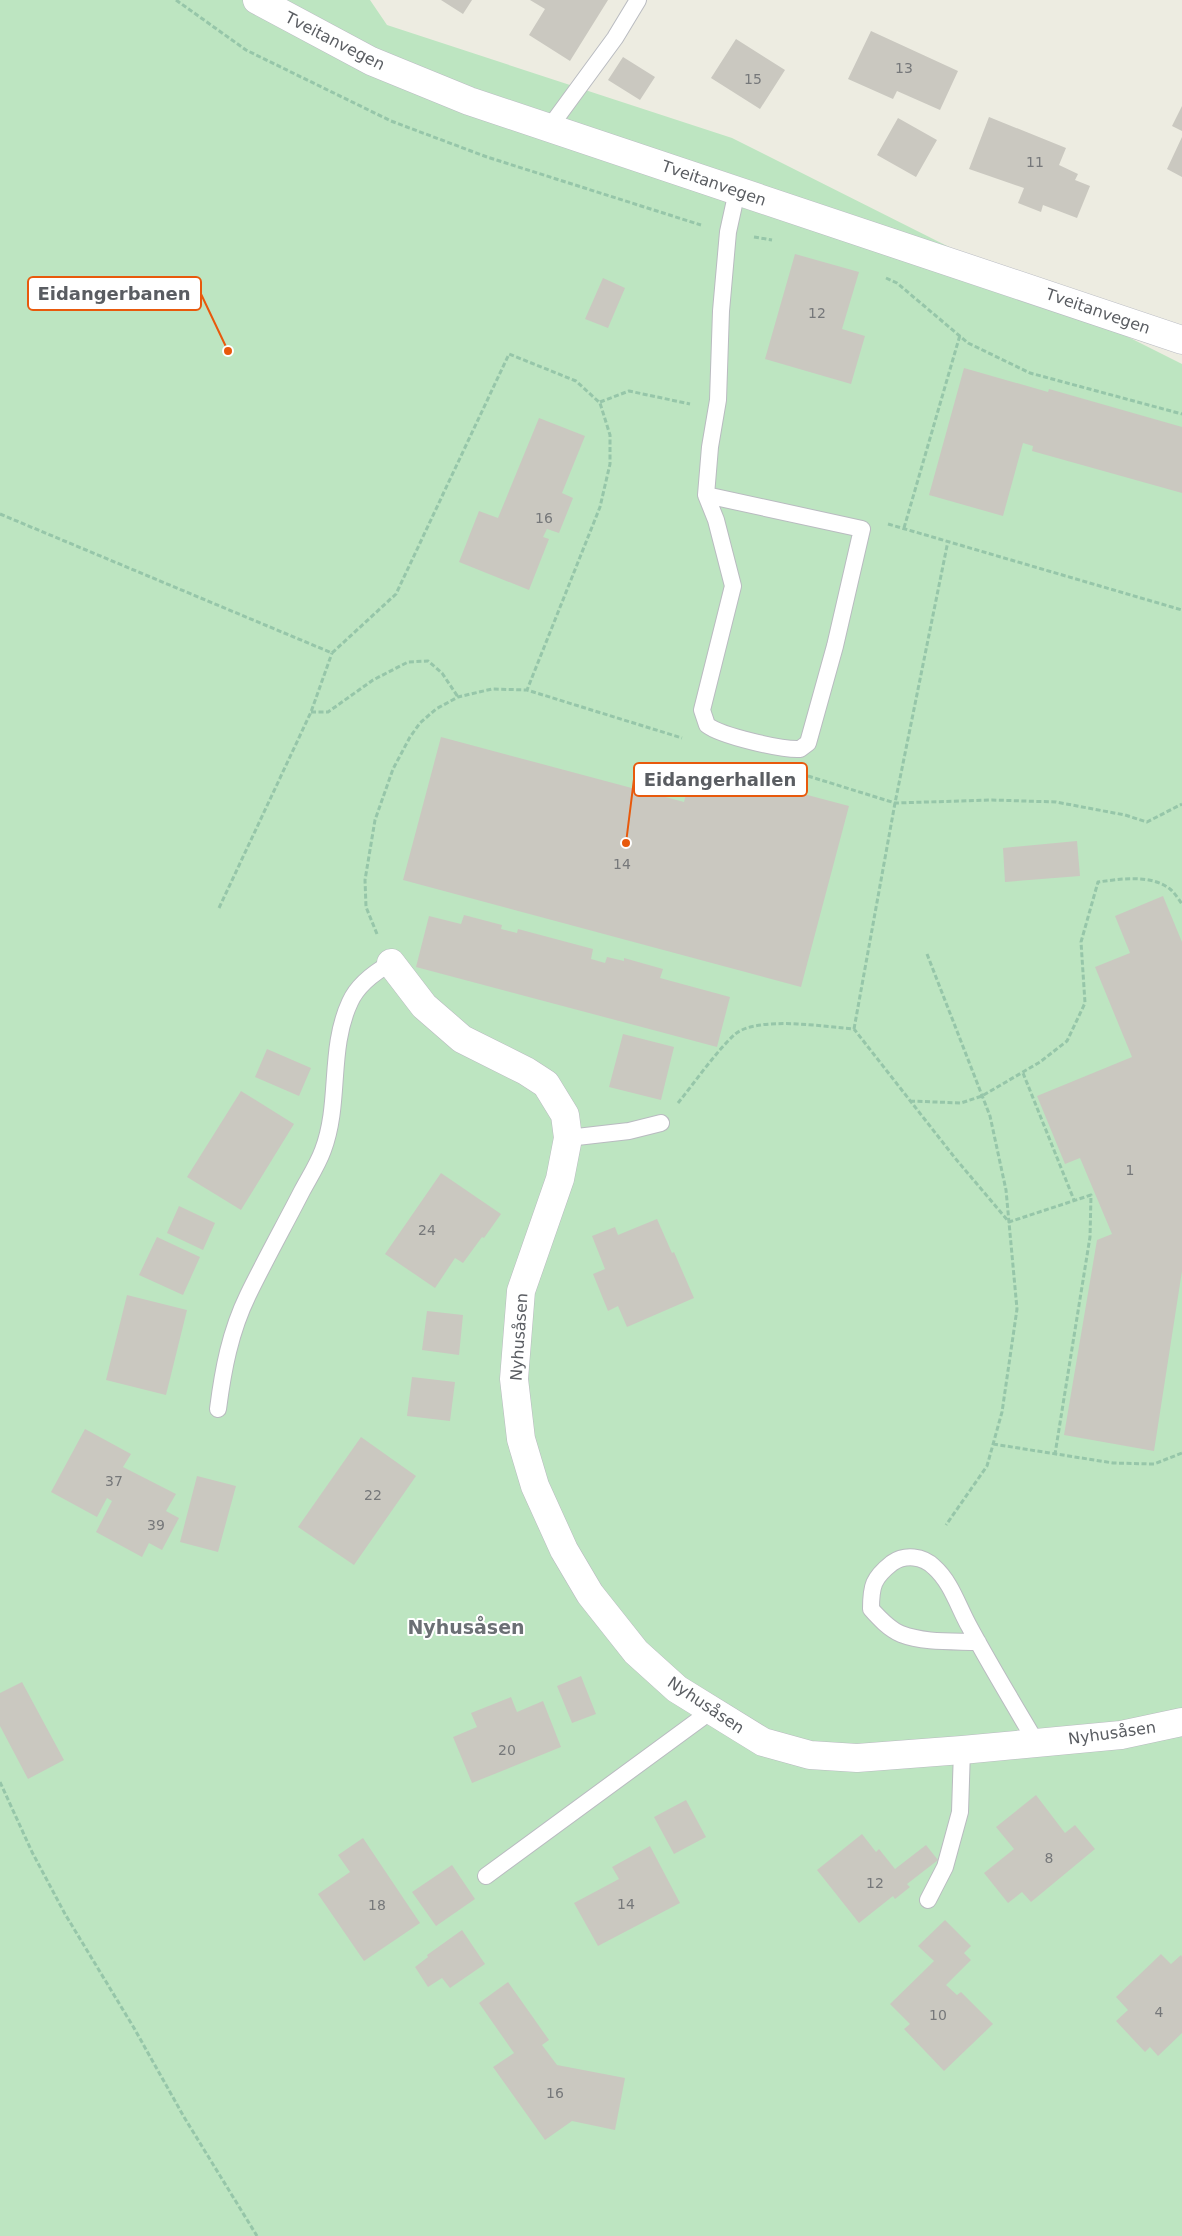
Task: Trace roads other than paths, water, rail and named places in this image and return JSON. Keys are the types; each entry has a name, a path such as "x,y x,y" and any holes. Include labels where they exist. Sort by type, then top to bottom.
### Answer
{"street":[{"name":"Tveitanvegen","path":"266,2 371,61 469,101 1182,340"},
{"name":"Nyhusåsen","path":"391,963 424,1006 462,1039 526,1071 546,1084 565,1115 568,1138 560,1179 521,1290 514,1379 521,1439 535,1486 560,1542 590,1594 636,1652 677,1689 763,1742 810,1755 857,1758 962,1750 1121,1735 1182,1722"}],"lane":[{"path":"549,128 615,38 638,0"},
{"path":"706,495 862,529 835,646 808,743 800,749 793,750 752,741 711,729 707,725 702,710 733,586 716,520 706,495 710,447 718,400 721,311 728,232 737,191"},
{"path":"218,1409 224,1366 232,1333 247,1297 323,1151 335,1097 336,1053 341,1029 351,1000 372,974 391,963"},
{"path":"568,1138 629,1131 661,1123"},
{"path":"978,1642 931,1640 900,1634 880,1620 871,1609 871,1588 882,1571 897,1560 917,1556 934,1566 951,1588 978,1642 1036,1742"},
{"path":"486,1876 711,1711"},
{"path":"928,1900 945,1867 960,1812 962,1750"}],"place":[{"name":"Eidangerbanen","path":"228,351"},
{"name":"Eidangerhallen","path":"626,843"}],"district":[{"name":"Nyhusåsen","path":"466,1627"}]}
